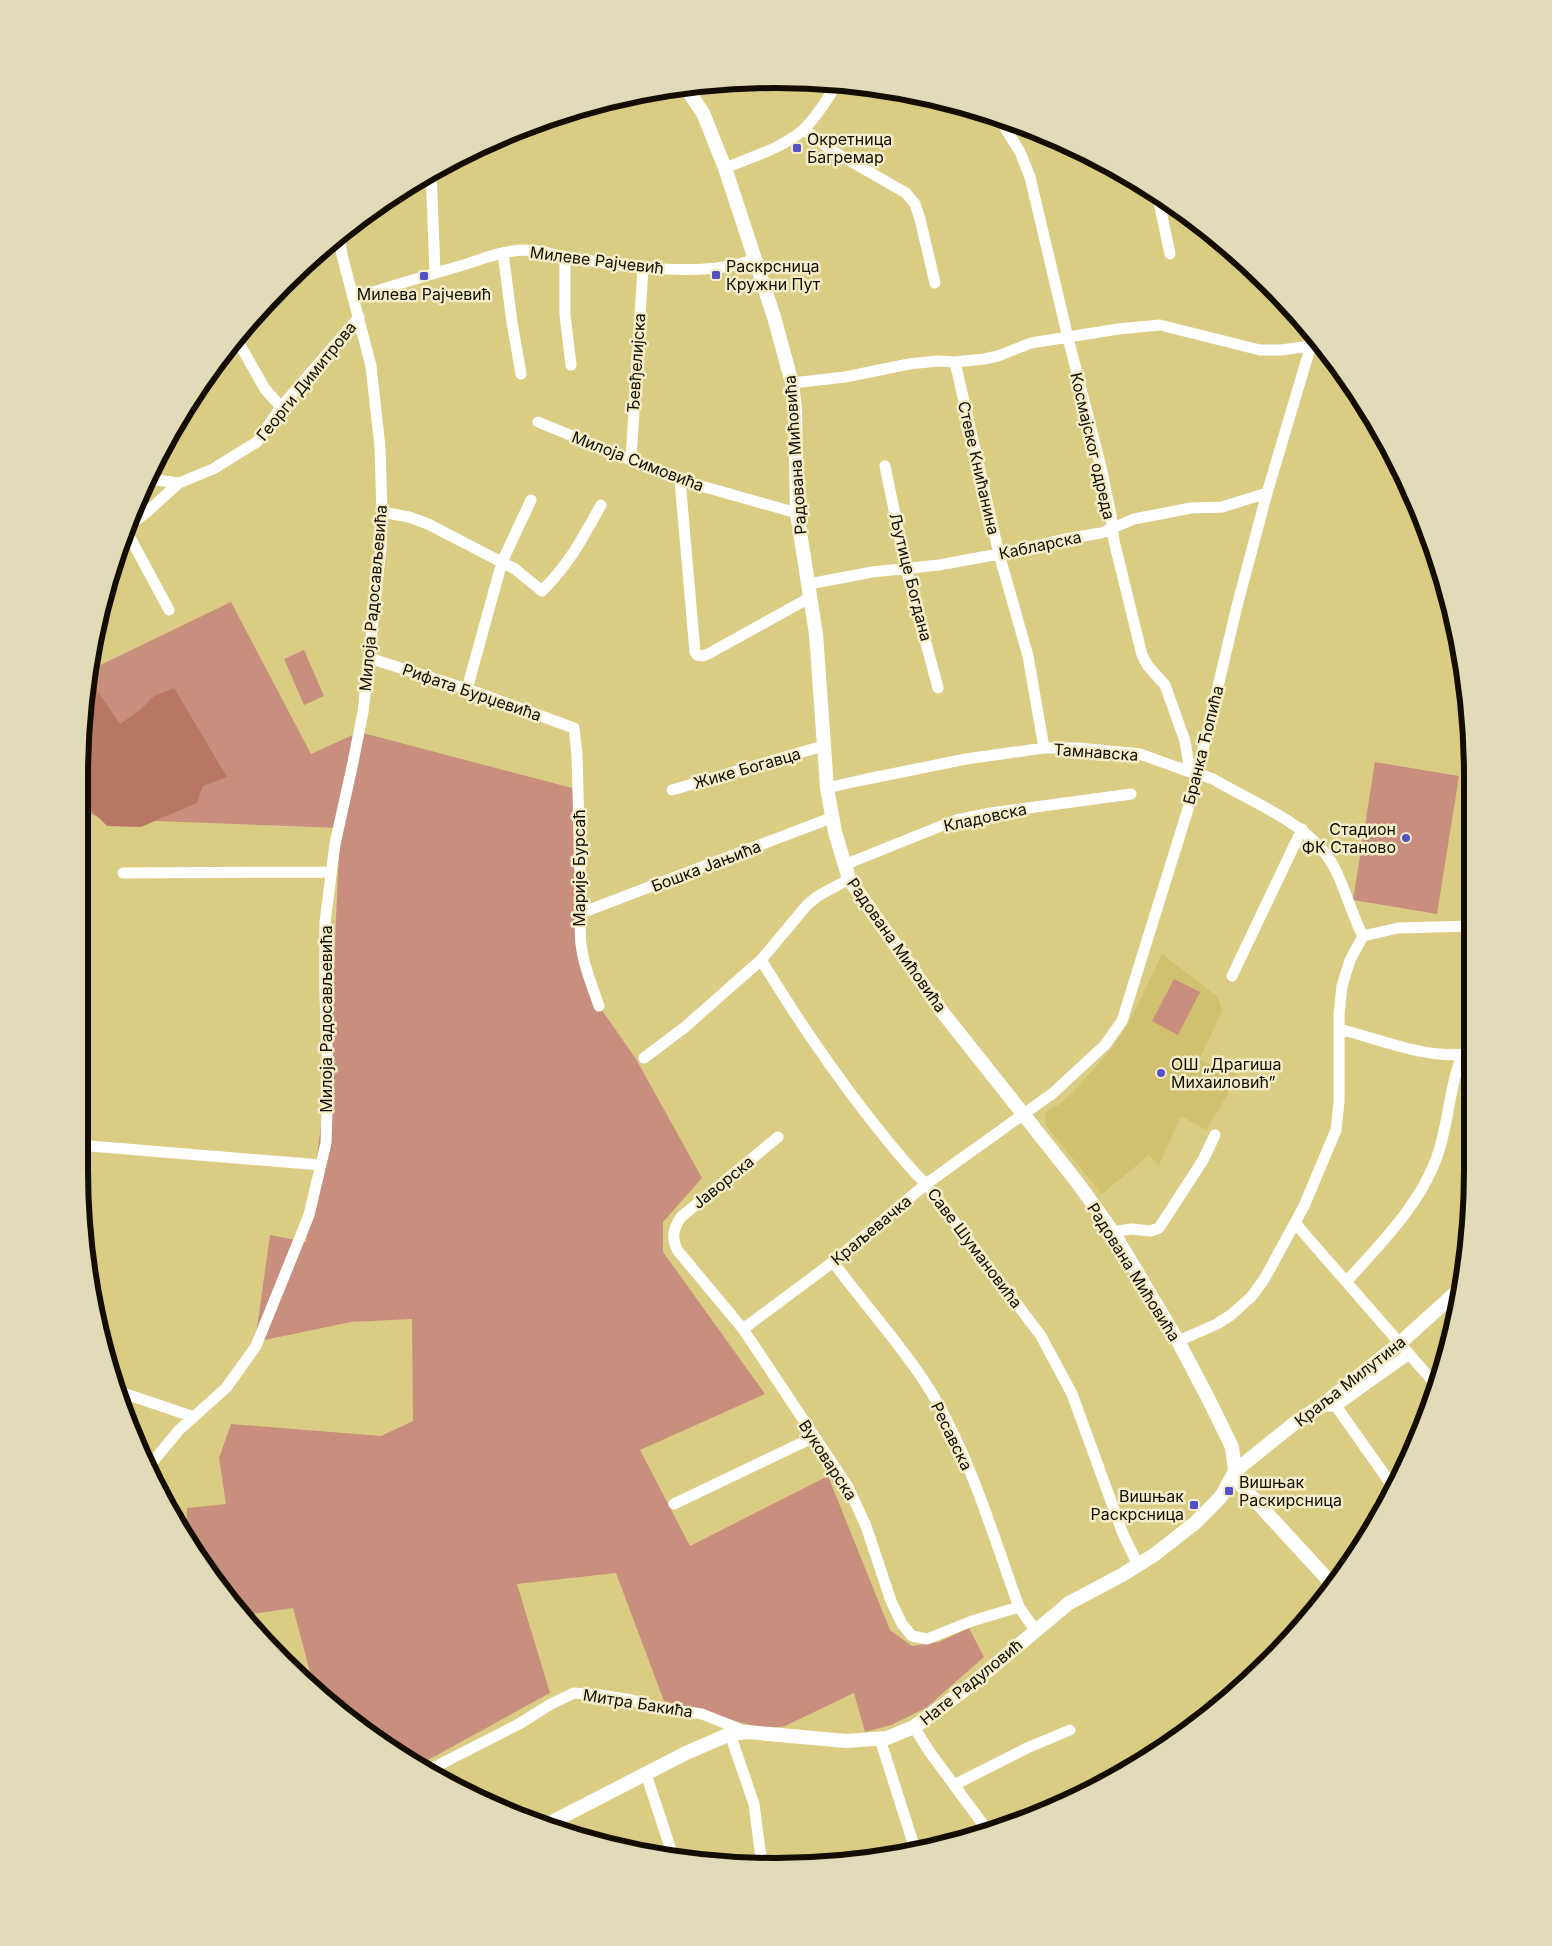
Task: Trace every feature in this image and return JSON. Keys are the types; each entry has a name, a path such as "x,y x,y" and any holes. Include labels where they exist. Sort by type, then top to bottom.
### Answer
{"street":[{"path":"725,168 774,148 804,129 819,112 833,90"},
{"name":"Радована Мићовића","path":"689,93 703,113 725,168 780,335 792,383 795,410 797,512 816,634 827,788 832,818 849,879 943,1013 1024,1114 1113,1232 1178,1341 1232,1447 1235,1471 1241,1485 1328,1580"},
{"name":"Космајског одреда","path":"1004,127 1020,152 1030,177 1101,467 1112,528 1142,655 1148,666 1165,685 1194,772"},
{"path":"804,129 831,150 906,192 915,204 920,218 935,283"},
{"path":"431,180 435,272"},
{"path":"1160,204 1170,254"},
{"name":"Милоја Радосављевића","path":"153,1462 179,1430 226,1388 256,1346 310,1215 326,1143 328,1076 325,922 335,844 359,732 381,548 382,512 380,447 371,366 340,243"},
{"name":"Милеве Рајчевић","path":"354,298 435,272 503,253 522,250 545,251 565,257 643,268 714,268 738,265 755,259"},
{"path":"503,253 521,374"},
{"path":"565,257 566,315 571,364"},
{"name":"Ђевђелијска","path":"631,459 643,268"},
{"name":"Георги Димитрова","path":"138,519 179,483 213,469 257,442 281,408 359,317"},
{"path":"792,383 845,377 909,364 938,361 955,362 998,356 1031,342 1068,338 1118,329 1160,325 1260,350 1281,350 1310,342"},
{"name":"Бранка Ћопића","path":"1024,1114 1054,1092 1105,1045 1122,1020 1194,772 1267,493 1311,344"},
{"path":"240,345 265,389 281,408"},
{"name":"Стеве Книћанина","path":"955,362 999,554 1028,656 1044,748"},
{"name":"Милоја Симовића","path":"538,422 680,480 797,512"},
{"name":"Љутице Богдана","path":"885,466 906,568 938,688"},
{"path":"155,480 179,483"},
{"name":"Кабларска","path":"680,480 695,652 697,655 703,656 810,590 872,572 938,565 999,554 1064,539 1101,533 1134,518 1191,508 1222,507 1267,493"},
{"path":"467,689 502,562 531,500"},
{"path":"382,512 409,517 428,524 502,562 531,580 542,591 561,572 574,554 601,505"},
{"path":"130,538 169,610"},
{"name":"Рифата Бурџевића","path":"369,658 467,689 574,728"},
{"name":"Марије Бурсаћ","path":"574,728 577,754 579,933 581,952 599,1006"},
{"name":"Жике Богавца","path":"672,790 823,746"},
{"name":"Тамнавска","path":"827,788 966,759 1044,748 1078,748 1140,754 1194,772 1302,829 1316,842 1333,866 1363,936"},
{"name":"Кладовска","path":"844,865 956,820 1001,811 1131,794"},
{"name":"Бошка Јањића","path":"580,913 832,818"},
{"path":"1232,976 1302,829"},
{"path":"123,873 331,872"},
{"path":"644,1058 685,1027 761,960 807,905 818,896 849,879"},
{"path":"1178,1341 1217,1324 1231,1315 1252,1296 1265,1278 1295,1223 1328,1152 1336,1130 1340,1102 1339,1006 1344,976 1363,936 1398,928 1464,926"},
{"name":"Саве Шумановића","path":"761,960 792,1011 848,1090 912,1170 926,1184 1041,1336 1072,1394 1123,1534 1138,1566"},
{"path":"1339,1029 1411,1049 1464,1054"},
{"path":"1347,1281 1393,1229 1415,1198 1435,1163 1445,1130 1455,1079 1464,1060"},
{"name":"Краљевачка","path":"743,1330 833,1262 926,1184 1024,1114"},
{"path":"1113,1232 1131,1229 1151,1232 1159,1228 1199,1168 1215,1135"},
{"name":"Јаворска","path":"674,1231 681,1217 778,1137"},
{"path":"90,1146 321,1165"},
{"path":"1295,1223 1432,1379"},
{"name":"Вуковарска","path":"674,1231 674,1244 682,1258 743,1330 848,1487 866,1526 891,1601 902,1624 912,1636 927,1639 972,1621 1019,1607"},
{"name":"Ресавска","path":"833,1262 904,1355 936,1401 958,1442 1019,1607 1035,1630"},
{"name":"Краља Милутина","path":"1235,1471 1400,1343 1453,1296"},
{"path":"1321,1406 1336,1406 1410,1354"},
{"path":"125,1394 194,1417"},
{"path":"1336,1406 1389,1482"},
{"path":"674,1504 814,1438"},
{"name":"Нате Радуловић","path":"557,1823 686,1753 730,1734 747,1732 846,1741 880,1739 914,1727 971,1685 1069,1603 1138,1566 1178,1537 1206,1513 1222,1495 1235,1471"},
{"name":"Митра Бакића","path":"434,1767 519,1724 551,1704 574,1693 600,1694 632,1700 658,1708 702,1714 747,1732"},
{"path":"914,1727 982,1823"},
{"path":"954,1785 1027,1748 1070,1730"},
{"path":"730,1734 754,1804 761,1858"},
{"path":"880,1739 913,1844"},
{"path":"646,1774 671,1850"}],"shaded area":[{"path":"231,602 311,754 359,732 576,789 579,933 599,1006 636,1059 702,1178 663,1222 663,1252 765,1394 640,1450 690,1546 828,1476 890,1630 912,1646 939,1642 969,1628 984,1657 926,1708 891,1725 865,1732 854,1693 785,1726 765,1729 664,1701 616,1573 517,1584 550,1693 425,1762 393,1742 357,1716 312,1678 293,1608 250,1614 230,1589 186,1524 187,1508 226,1504 219,1458 231,1424 381,1436 413,1421 412,1319 351,1322 255,1342 270,1235 306,1242 330,1055 340,828 102,819 88,813 89,731 96,667"},
{"path":"304,650 324,696 304,705 284,659"},
{"path":"93,685 120,724 140,710 154,696 174,688 227,777 203,786 197,803 141,827 107,826 88,807 89,731"},
{"name":"Стадион ФК Станово","path":"1375,762 1459,776 1437,914 1353,900"},
{"name":"ОШ „Драгиша Михаиловић”","path":"1162,954 1218,997 1222,1011 1199,1060 1239,1076 1206,1130 1181,1116 1159,1165 1149,1155 1102,1194 1046,1126 1045,1113 1061,1103 1074,1091 1110,1051 1129,1023"},
{"path":"1174,979 1200,992 1178,1035 1152,1021"}],"place":[{"name":"Окретница Багремар","path":"797,148"},
{"name":"Раскрсница Кружни Пут","path":"716,275"},
{"name":"Милева Рајчевић","path":"424,276"},
{"name":"Стадион ФК Станово","path":"1406,838"},
{"name":"ОШ „Драгиша Михаиловић”","path":"1161,1073"},
{"name":"Вишњак Раскирсница","path":"1229,1491"},
{"name":"Вишњак Раскрсница","path":"1194,1505"}]}
